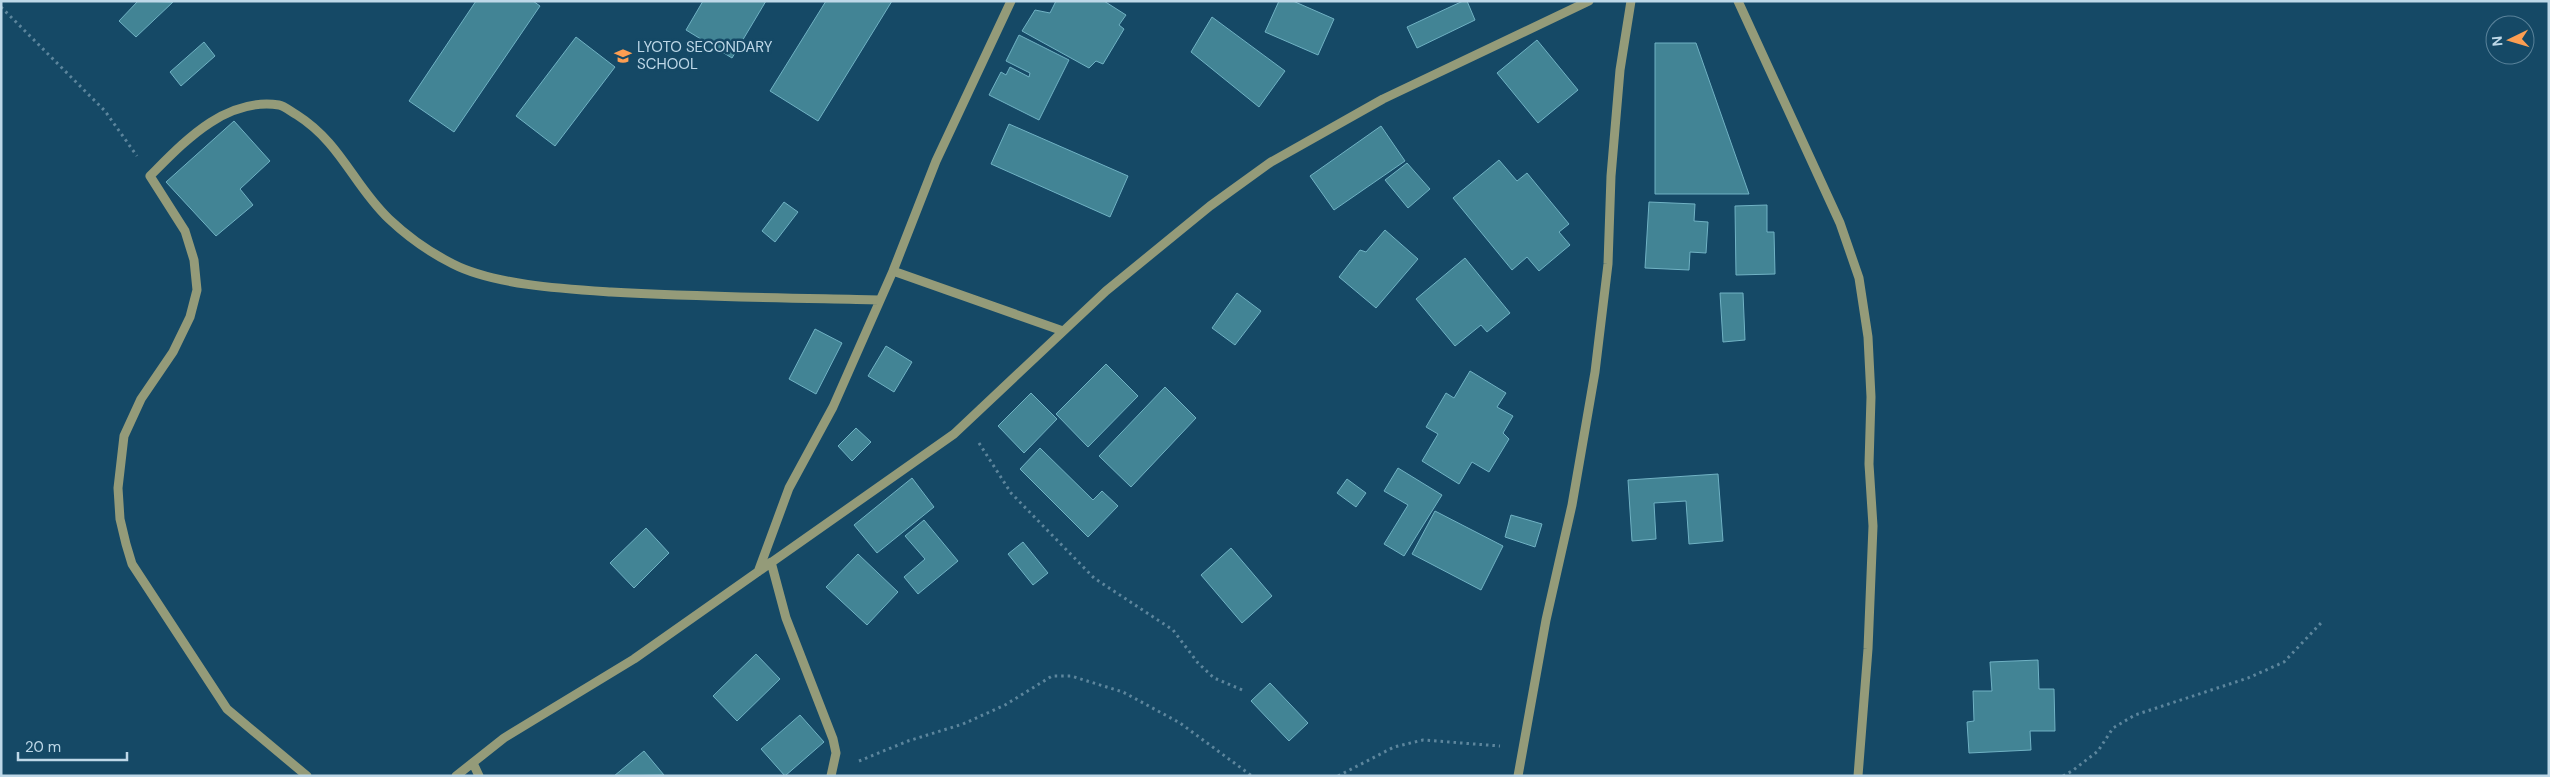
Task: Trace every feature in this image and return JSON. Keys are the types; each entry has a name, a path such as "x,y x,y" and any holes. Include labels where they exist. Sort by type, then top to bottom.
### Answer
{"street":[{"path":"758,572 789,488 833,407 893,271 936,161 1011,1"},
{"path":"456,776 504,738 634,659 966,424 1106,291 1155,249 1271,162 1383,99 1589,1"},
{"path":"1518,776 1546,620 1572,504 1595,372 1608,264 1611,176 1620,70 1631,1"},
{"path":"1738,1 1840,224 1859,278 1868,337 1870,377 1869,464 1873,526 1868,649 1858,776"},
{"path":"307,776 227,709 132,564 120,519 118,488 124,436 141,399 173,352 190,317 197,290 194,260 185,231 150,176 191,135 225,114 254,105 281,105 310,124 333,146 388,218 418,242 454,265 505,280 572,289 640,294 879,300"},
{"path":"893,271 1063,331"},
{"path":"771,562 786,618 833,739 836,753 832,773"},
{"path":"473,763 479,776"}],"path":[{"path":"1,7 105,112 150,176"},
{"path":"966,424 1011,493 1094,578 1173,630 1198,663 1214,678 1245,691"},
{"path":"2063,776 2098,751 2113,728 2134,716 2248,678 2284,662 2321,624"},
{"path":"832,773 908,741 963,724 1005,705 1052,676 1071,676 1123,692 1180,723 1252,776"},
{"path":"1338,776 1394,747 1423,740 1523,747"}],"building":[{"path":"138,1 173,2 136,37 119,21"},
{"path":"476,1 533,1 540,6 454,132 409,101"},
{"path":"703,1 766,1 732,58 686,30"},
{"path":"826,1 892,1 818,121 770,91"},
{"path":"1056,1 1104,1 1126,15 1119,25 1124,29 1103,64 1096,61 1089,68 1022,31 1035,10 1050,13"},
{"path":"1279,1 1293,1 1334,19 1318,55 1265,32"},
{"path":"1463,1 1467,1 1475,20 1417,48 1407,27"},
{"path":"1212,17 1285,71 1259,107 1191,52"},
{"path":"1019,35 1069,60 1039,120 989,95 1001,72 1006,75 1010,67 1029,77 1030,73 1006,61"},
{"path":"576,37 615,67 555,146 516,116"},
{"path":"1537,40 1578,90 1538,123 1497,73"},
{"path":"204,42 215,56 181,86 170,72"},
{"path":"1655,43 1696,43 1749,194 1655,194"},
{"path":"234,121 270,161 240,189 253,205 216,236 166,182"},
{"path":"1009,124 1128,176 1110,217 991,164"},
{"path":"1381,126 1405,161 1334,210 1310,176"},
{"path":"1499,160 1517,181 1527,173 1569,224 1559,232 1570,245 1539,271 1527,257 1512,270 1453,198"},
{"path":"1407,163 1430,189 1408,208 1385,180"},
{"path":"784,202 798,212 775,242 762,231"},
{"path":"1649,202 1695,204 1694,221 1708,222 1706,253 1690,252 1689,270 1645,268"},
{"path":"1767,205 1767,232 1774,232 1775,274 1736,275 1735,206"},
{"path":"1385,230 1418,259 1376,308 1339,277 1360,250 1366,252"},
{"path":"1465,258 1510,313 1487,332 1481,325 1455,346 1416,299"},
{"path":"1237,293 1261,311 1235,345 1212,328"},
{"path":"1720,293 1743,293 1745,340 1723,342"},
{"path":"815,329 842,343 816,394 789,379"},
{"path":"886,346 912,362 894,392 868,376"},
{"path":"1106,364 1138,396 1088,447 1056,414"},
{"path":"1470,371 1506,393 1497,407 1513,416 1503,433 1509,439 1489,472 1472,462 1459,484 1422,461 1438,434 1426,427 1446,393 1454,398"},
{"path":"1165,387 1196,418 1131,487 1099,456"},
{"path":"1031,393 1057,419 1024,453 998,426"},
{"path":"856,428 871,442 852,461 838,446"},
{"path":"1040,448 1093,500 1102,491 1118,506 1088,537 1020,469"},
{"path":"1398,468 1442,495 1404,556 1384,544 1408,505 1384,491"},
{"path":"1718,474 1723,541 1689,544 1686,501 1654,503 1656,539 1632,541 1628,480"},
{"path":"912,478 934,507 877,553 854,525"},
{"path":"1347,479 1366,493 1356,507 1337,493"},
{"path":"1435,511 1503,546 1481,590 1412,554"},
{"path":"1511,515 1542,524 1535,547 1505,537"},
{"path":"924,520 958,561 918,594 904,577 925,559 905,536"},
{"path":"646,528 669,553 634,588 610,563"},
{"path":"1023,542 1048,573 1033,585 1008,554"},
{"path":"1231,548 1272,596 1242,623 1201,575"},
{"path":"858,554 898,592 867,625 826,587"},
{"path":"756,654 780,679 737,721 713,696"},
{"path":"2038,660 2039,689 2054,689 2055,731 2030,731 2031,750 1969,753 1967,722 1974,721 1973,691 1992,691 1990,662"},
{"path":"1270,683 1308,723 1289,741 1251,701"},
{"path":"800,715 824,742 785,776 761,749"},
{"path":"644,751 664,775 614,776"}],"place":[{"name":"LYOTO SECONDARY SCHOOL","path":"623,56"}]}
